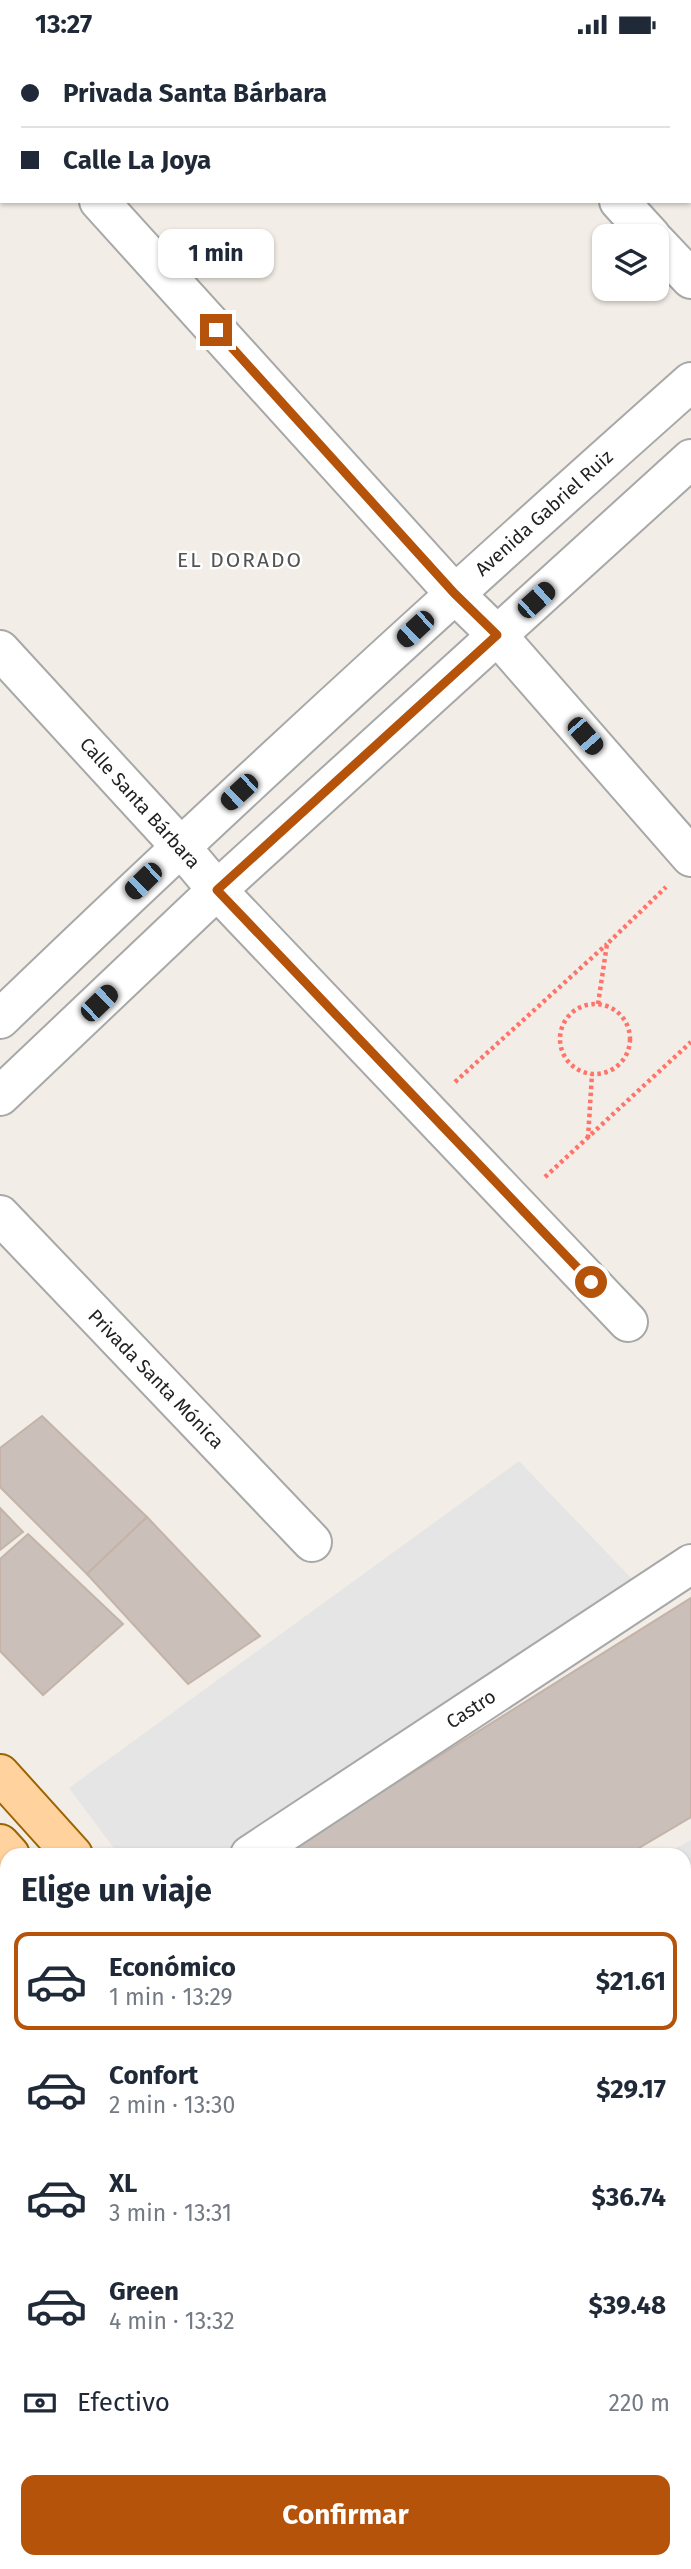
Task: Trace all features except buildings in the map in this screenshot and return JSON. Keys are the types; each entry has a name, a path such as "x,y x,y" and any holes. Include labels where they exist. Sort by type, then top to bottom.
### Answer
{"main road":[{"path":"0,1774 67,1848"}],"street":[{"path":"101,203 454,593 497,635 682,869"},
{"path":"621,203 640,224"},
{"path":"669,255 691,279"},
{"name":"Avenida Gabriel Ruiz","path":"0,1019 180,846 454,593 691,381"},
{"path":"0,1096 217,890 691,459"},
{"name":"Calle Santa Bárbara","path":"0,650 217,890 628,1322"},
{"name":"Privada Santa Mónica","path":"0,1215 312,1542"},
{"name":"Castro","path":"261,1848 691,1564"}],"path":[{"path":"425,1108 607,944 682,869"},
{"path":"598,1004 607,944"},
{"path":"598,1004 619,1013 626,1023 630,1046 619,1065 609,1071 592,1074 576,1069 568,1062 560,1041 561,1029 575,1010 598,1004"},
{"path":"516,1204 691,1042"},
{"path":"588,1138 592,1074"}],"shaded area":[{"path":"519,1461 633,1580 247,1848 114,1848 69,1788"},
{"path":"691,1840 691,1848 676,1848"}],"district":[{"name":"EL DORADO","path":"240,560"}],"route":[{"path":"216,330 454,593 497,635 217,890 591,1282"}]}
